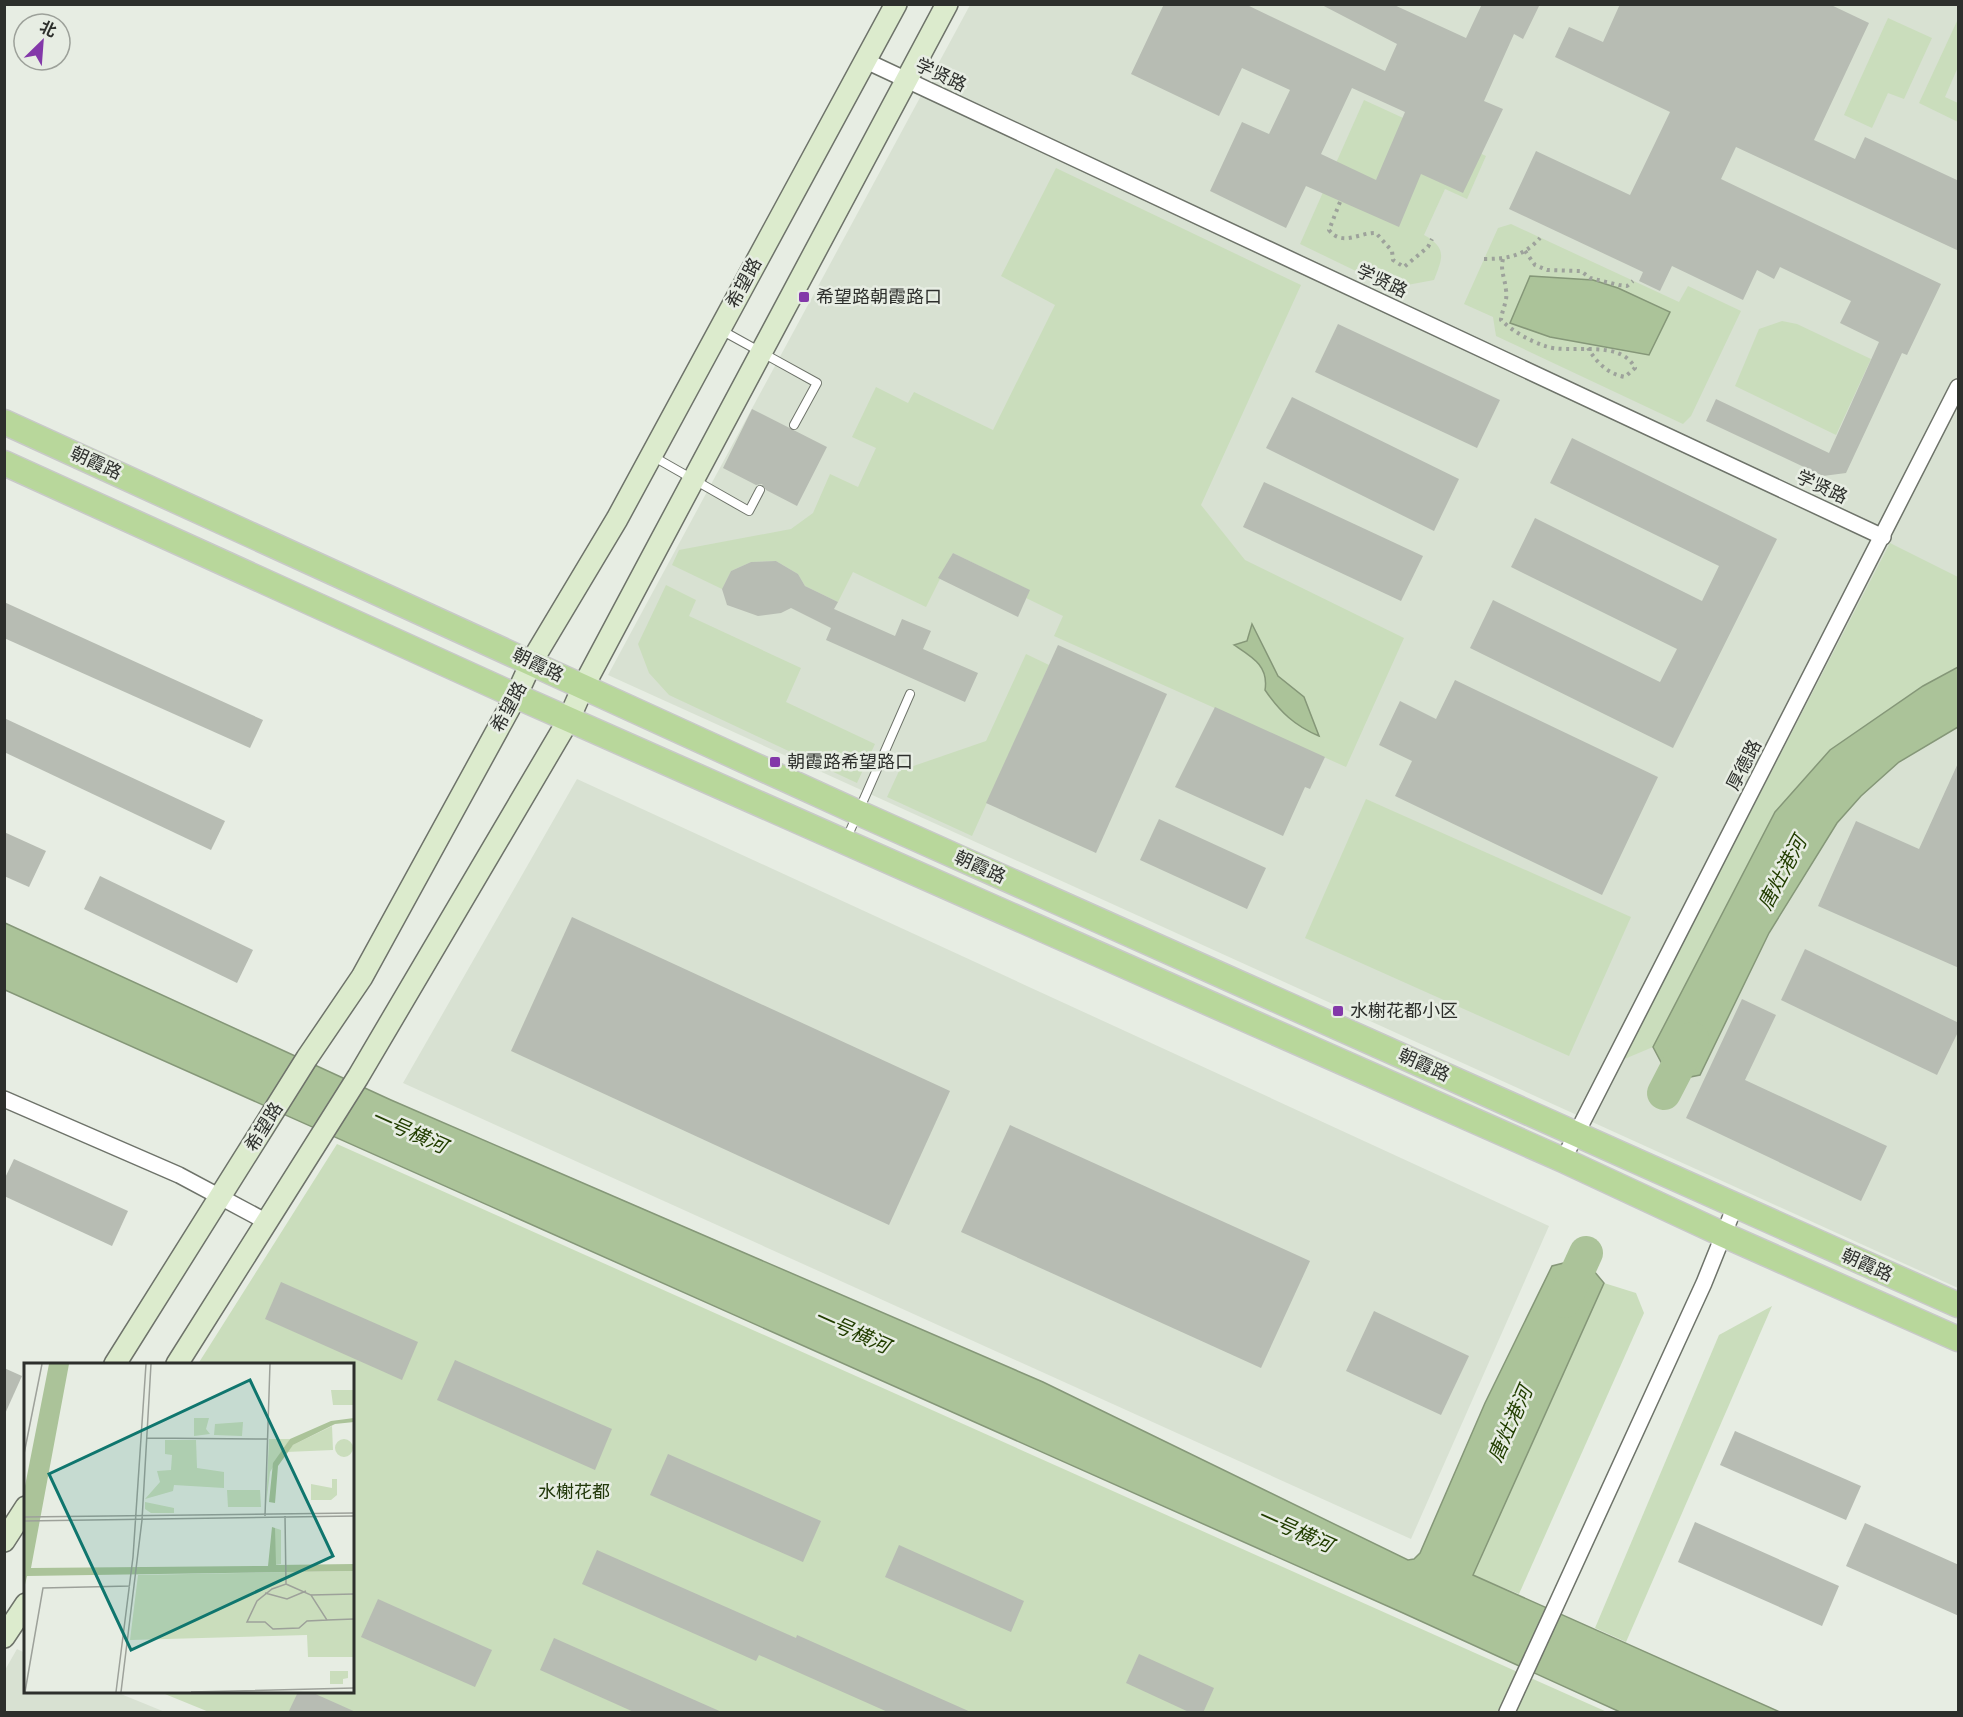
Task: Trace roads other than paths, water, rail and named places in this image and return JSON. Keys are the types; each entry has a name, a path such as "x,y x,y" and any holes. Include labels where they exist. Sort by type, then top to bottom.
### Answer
{"main road":[{"name":"希望路","path":"116,1363 307,1058 362,977 516,696 532,661 617,519 896,4"},
{"path":"178,1363 318,1143 569,719 583,687 947,4"},
{"name":"朝霞路","path":"4,422 532,661 583,687 859,813 1959,1305"},
{"name":"朝霞路","path":"4,463 516,696 1563,1160 1724,1235 1959,1339"},
{"path":"4,1541 24,1510"},
{"path":"4,1637 24,1607"}],"street":[{"name":"学贤路","path":"864,60 1883,537"},
{"name":"厚德路","path":"1563,1160 1959,387"},
{"path":"4,1099 221,1196 267,1222"},
{"path":"1507,1713 1704,1283 1735,1206"}],"lane":[{"path":"719,329 817,383 794,425"},
{"path":"651,456 749,512 760,490"},
{"path":"846,842 910,694"}],"water":[{"path":"1530,276 1593,280 1618,288 1670,312 1649,355 1550,337 1510,323"},
{"path":"1252,624 1278,676 1304,697 1319,736 1295,723 1282,712 1265,690 1266,682 1262,668 1253,658 1234,645 1247,641"},
{"path":"1958,667 1958,727 1899,762 1861,796 1837,823 1769,933 1700,1075 1671,1081 1653,1047 1775,812 1830,750 1923,686"},
{"name":"一号横河","path":"5,923 391,1100 1043,1382 1408,1560 1414,1559 1420,1553 1485,1403 1552,1266 1583,1258 1604,1283 1473,1575 1780,1712 1620,1712 1403,1613 5,990"}],"waterway":[{"name":"唐灶港河","path":"1664,1093 1692,1039"},
{"name":"唐灶港河","path":"1564,1301 1586,1253"}],"place":[{"name":"希望路朝霞路口","path":"804,297"},
{"name":"朝霞路希望路口","path":"775,762"},
{"name":"水榭花都小区","path":"1338,1011"}],"park label":[{"name":"水榭花都","path":"574,1492"}]}
